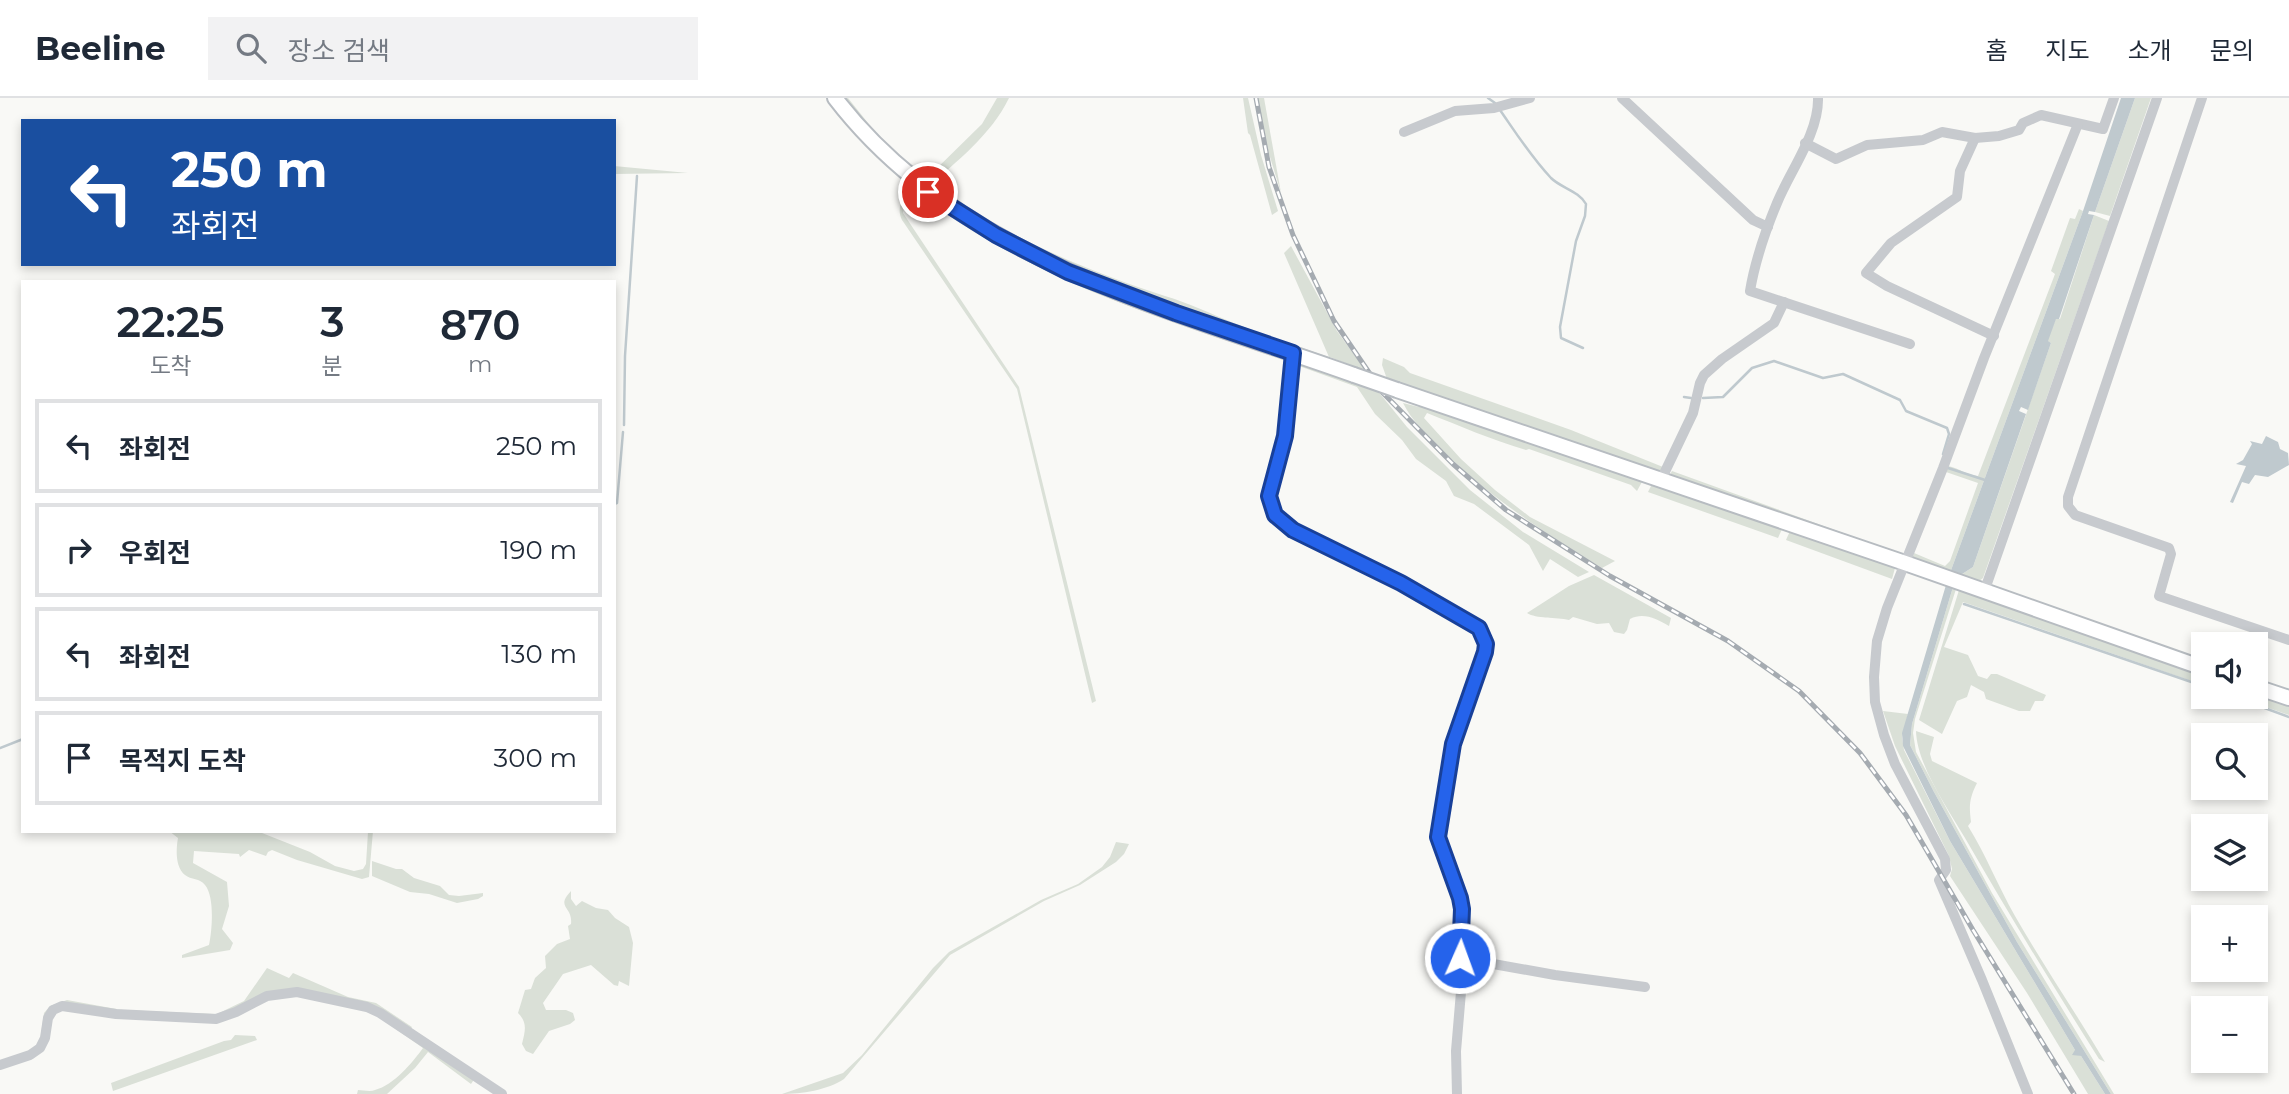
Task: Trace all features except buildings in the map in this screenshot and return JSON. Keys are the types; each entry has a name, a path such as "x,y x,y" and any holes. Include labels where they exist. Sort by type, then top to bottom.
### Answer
{"main road":[{"path":"835,98 891,160 928,192 996,235 1088,281 2191,664"},
{"path":"2268,691 2289,698"}],"street":[{"path":"1404,132 1455,111 1494,108 1530,98"},
{"path":"1622,98 1753,220 1768,227"},
{"path":"1818,98 1813,127 1777,202 1755,264 1750,291 1910,344"},
{"path":"1805,143 1836,159 1867,145 1923,140 1942,132 1975,138 1999,136 2019,130 2024,123 2041,115 2103,129 2114,98"},
{"path":"1984,592 2157,98"},
{"path":"2202,98 2068,497 2068,506 2075,515 2169,548 2171,554 2159,596 2289,640"},
{"path":"2028,1094 1982,979 1938,880 1946,870 1945,859 1888,749 1875,702 1874,677 1877,641 1887,608 2078,124"},
{"path":"1975,138 1960,171 1957,197 1891,243 1866,273 1994,335"},
{"path":"1661,480 1693,413 1704,375 1774,323 1784,302"},
{"path":"1293,353 1285,436 1269,496 1275,515 1293,530 1401,583 1467,620 1479,628 1486,644 1453,744 1438,837 1462,909 1457,1094"},
{"path":"1460,958 1644,987"},
{"path":"0,1065 30,1055 40,1048 44,1043 48,1018 57,1007 69,1006 116,1014 216,1019 267,996 297,992 368,1007 502,1094"}],"shaded area":[{"path":"840,98 848,98 880,138 926,179 982,124 997,98 1009,98 983,136 927,188"},
{"path":"1243,98 1248,98 1278,211 1272,215 1248,133"},
{"path":"1256,98 1264,98 1281,193 1266,144"},
{"path":"2121,98 2135,98 2095,212 2089,211 2088,214 2094,215 2059,319 2056,319 2048,341 2051,343 2028,410 2021,407 2019,411 2026,414 1973,567 1959,576 1950,573 2083,211"},
{"path":"2135,98 2151,98 2110,216 2095,212"},
{"path":"616,166 688,173 616,174"},
{"path":"915,185 961,218 1280,356 1139,310 1070,282 1003,248 919,192 906,203 903,213 1019,387 1096,701 1092,703 1017,389 902,220 900,205"},
{"path":"936,186 990,221 1075,263 1329,357 1284,253 1291,246 1337,331 1366,371 1330,357 1328,360 1192,315 1062,266 932,189"},
{"path":"2079,209 2083,211 1950,573 1911,562 1914,553 1945,566 1950,561 1978,483 1946,472 1948,466 1978,476 2055,274 2051,271 2070,218 2075,219"},
{"path":"2094,215 2109,221 1983,578 1978,582 1959,576 1973,567 2051,343 2047,341 2056,318 2060,319"},
{"path":"1383,358 1404,367 1410,373 1571,430 1663,467 1659,476 1387,379 1382,365"},
{"path":"1306,362 1377,390 1407,427 1470,490 1523,532 1589,572 1578,577 1550,559 1543,571 1529,545 1474,504 1454,496 1446,481 1416,459 1402,440 1375,414 1357,387 1299,366"},
{"path":"1403,403 1419,407 1421,403 1643,480 1637,491 1631,485 1529,449 1501,442 1427,413 1424,418 1461,459 1530,517 1615,561 1602,568 1497,498 1430,438 1415,422"},
{"path":"2266,436 2278,442 2280,449 2288,453 2289,465 2268,477 2255,475 2249,484 2242,482 2233,503 2230,502 2246,466 2236,464 2243,460 2252,444 2250,441 2262,444"},
{"path":"1672,471 1904,555 1902,560 1668,478"},
{"path":"1652,484 1782,529 1778,538 1648,492"},
{"path":"1790,531 1895,568 1892,579 1786,540"},
{"path":"1594,575 1671,618 1669,626 1650,617 1640,616 1630,619 1624,634 1614,632 1609,623 1597,624 1573,617 1569,620 1527,613 1569,586"},
{"path":"1946,585 1953,587 1912,724 1910,745 2017,942 2111,1094 2105,1094 2081,1056 2072,1055 2075,1050 1950,841 1903,746 1902,733"},
{"path":"1953,587 1956,589 1915,719 1913,733 1916,752 1992,893 2114,1094 2111,1094 2017,942 1910,745 1912,724"},
{"path":"1959,590 2191,671 2191,681 1963,602 1944,647 1968,655 1978,676 1987,679 1991,674 1997,674 2046,695 2043,701 2035,701 2030,711 2019,711 1986,699 1984,692 1971,685 1967,697 1957,701 1942,734 1919,720"},
{"path":"2268,697 2289,704 2289,715 2268,708"},
{"path":"1883,711 1908,714 1902,737 1904,750 1950,841 2078,1055 2105,1094 2088,1094 2027,993 1950,876 1952,869 1949,856 1895,746"},
{"path":"1916,731 1934,737 1930,754 1932,761 1977,783 1971,798 1971,822 1968,826 2015,916 2105,1062 2099,1059 1942,800 1927,772"},
{"path":"172,833 262,833 310,852 335,866 354,871 363,869 366,864 368,833 373,833 369,877 362,879 272,850 266,856 249,850 240,857 239,854 194,851 193,863 227,882 229,906 222,929 233,943 230,950 182,958 182,955 209,945 212,923 208,890 201,881 187,877 179,867 178,838"},
{"path":"1116,842 1129,844 1116,862 1080,885 1044,901 950,955 844,1079 814,1091 782,1094 843,1073 862,1055 949,952 1041,900 1078,884 1102,867"},
{"path":"372,861 402,869 414,878 440,886 449,895 483,893 483,896 457,903 429,894 410,892 372,876"},
{"path":"571,891 571,899 576,906 582,901 608,910 629,927 633,943 629,986 619,981 618,986 614,985 591,965 563,974 543,1003 546,1010 566,1010 573,1013 575,1020 549,1031 533,1054 526,1051 522,1044 525,1031 518,1013 525,990 531,989 535,978 546,968 545,956 557,944 570,939 568,926 571,924 571,918 564,904"},
{"path":"267,968 289,978 293,973 348,997 376,1003 412,1027 411,1029 376,1006 303,989 221,1015 121,1011 61,1003 40,1041 44,1013 50,1006 67,1000 122,1010 217,1014 244,1001"},
{"path":"367,1009 475,1078 471,1084 428,1052 387,1094 357,1094 358,1090 373,1091 389,1083 408,1067 423,1048"},
{"path":"235,1035 255,1036 257,1040 113,1091 111,1083 231,1040"}],"waterway":[{"path":"1488,98 1495,103"},
{"path":"1500,110 1551,178 1579,196 1586,204 1585,216 1576,241 1560,327 1561,338 1583,348"},
{"path":"624,425 625,356 637,176"},
{"path":"1703,398 1723,397 1752,368 1774,361 1823,378 1843,374 1900,400 1906,411 1947,428 1949,434 1943,454"},
{"path":"1684,397 1691,398"},
{"path":"616,503 623,432"},
{"path":"1948,468 1985,480"},
{"path":"1964,604 2191,682"},
{"path":"2267,709 2289,717"},
{"path":"0,748 21,740"}],"railway":[{"path":"1256,98 1269,167 1293,235 1334,321 1383,393 1453,464 1506,510 1610,576 1728,641 1799,691 1860,753 1906,815 2074,1094"}],"route":[{"path":"928,192 996,235 1088,281 1293,353 1285,436 1269,496 1275,515 1293,530 1401,583 1467,620 1479,628 1486,644 1453,744 1438,837 1462,909 1460,958"}]}
